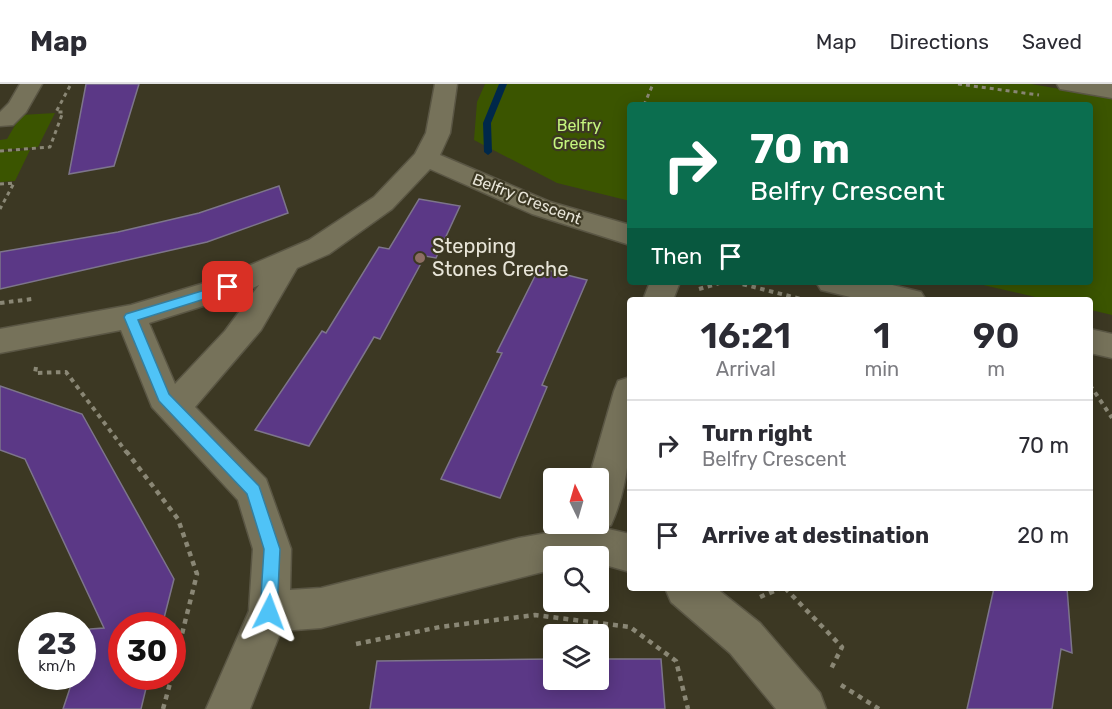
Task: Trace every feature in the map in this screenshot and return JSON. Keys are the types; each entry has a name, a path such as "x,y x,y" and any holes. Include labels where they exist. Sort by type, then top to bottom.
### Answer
{"street":[{"path":"5,120 18,107 31,84"},
{"path":"0,341 130,317 228,287 319,248 383,203 426,158 438,133 446,84"},
{"path":"1068,84 1112,92"},
{"name":"Belfry Crescent","path":"426,158 542,208 627,234"},
{"path":"174,407 237,341 274,289 286,262"},
{"path":"844,285 898,297"},
{"path":"130,317 164,397 253,491 272,549 269,612 228,709"},
{"path":"1093,342 1112,346"},
{"path":"609,473 627,403"},
{"path":"269,612 321,608 519,557 577,534"},
{"path":"604,534 627,551"},
{"path":"689,591 745,638 804,709"}],"path":[{"path":"0,151 50,147 63,112 56,112 71,84"},
{"path":"645,102 652,84"},
{"path":"958,84 1042,96"},
{"path":"0,184 14,183 0,209"},
{"path":"694,294 701,287 710,285"},
{"path":"746,285 793,297"},
{"path":"0,303 35,298"},
{"path":"37,364 35,373 66,372 178,519 197,574 186,618"},
{"path":"1093,390 1112,418"},
{"path":"751,593 758,598 776,591"},
{"path":"786,591 842,647 828,677"},
{"path":"354,645 440,627 535,615 630,627 676,661 688,709"},
{"path":"836,682 879,709"},
{"path":"163,709 168,690"}],"green space":[{"name":"Belfry Greens","path":"485,84 1031,84 1112,98 1112,315 1093,310 1093,297 1035,297 983,285 1093,285 1093,102 627,102 627,200 557,183 474,140 477,102"},
{"path":"55,113 38,147 0,150 0,140 7,139 21,115"},
{"path":"30,150 15,181 0,182 0,152"}],"building":[{"path":"86,84 139,84 114,166 69,174"},
{"path":"279,186 288,213 207,242 0,289 0,252 118,232 199,213"},
{"path":"419,199 460,206 436,258 425,256 380,339 374,337 309,446 255,430 322,331 326,333 379,247 389,249"},
{"path":"539,268 587,280 542,385 547,387 500,498 441,479 502,353 497,352"},
{"path":"0,386 82,414 174,579 166,612 108,612 108,690 146,690 141,709 63,709 69,690 96,690 96,629 104,628 25,459 0,450"},
{"path":"993,591 1067,591 1072,653 1061,649 1052,709 967,709"},
{"path":"543,659 543,690 609,690 609,659 661,659 665,709 370,709 377,661"}],"waterway":[{"path":"488,152 487,123 503,84"}],"place":[{"name":"Stepping Stones Creche","path":"420,258"}],"route":[{"path":"228,287 130,317 164,397 253,491 272,549 269,612"}]}
